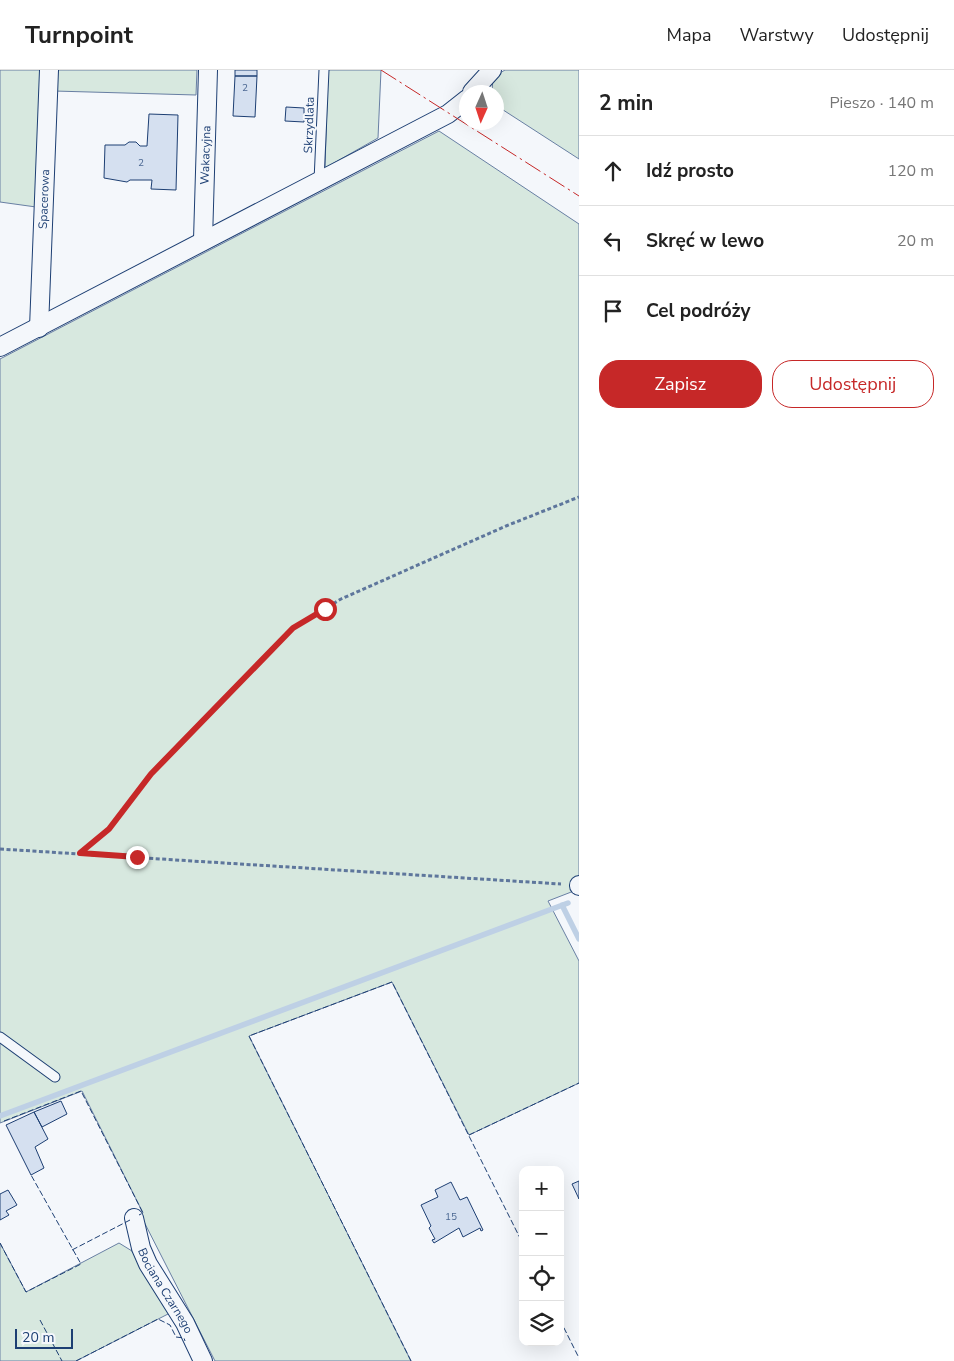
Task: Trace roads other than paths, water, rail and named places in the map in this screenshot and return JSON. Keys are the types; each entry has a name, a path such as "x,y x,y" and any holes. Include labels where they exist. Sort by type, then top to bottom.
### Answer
{"street":[{"name":"Spacerowa","path":"39,328 48,70"},
{"name":"Wakacyjna","path":"203,240 208,70"},
{"path":"478,85 492,70"},
{"path":"0,347 448,114 459,105"},
{"name":"Bociana Czarnego","path":"134,1218 141,1248 148,1264 184,1323 203,1361"}],"lane":[{"name":"Skrzydlata","path":"319,181 324,70"},
{"path":"0,1038 55,1077"}],"waterway":[{"path":"0,1116 568,903"},
{"path":"562,905 579,939"}]}
